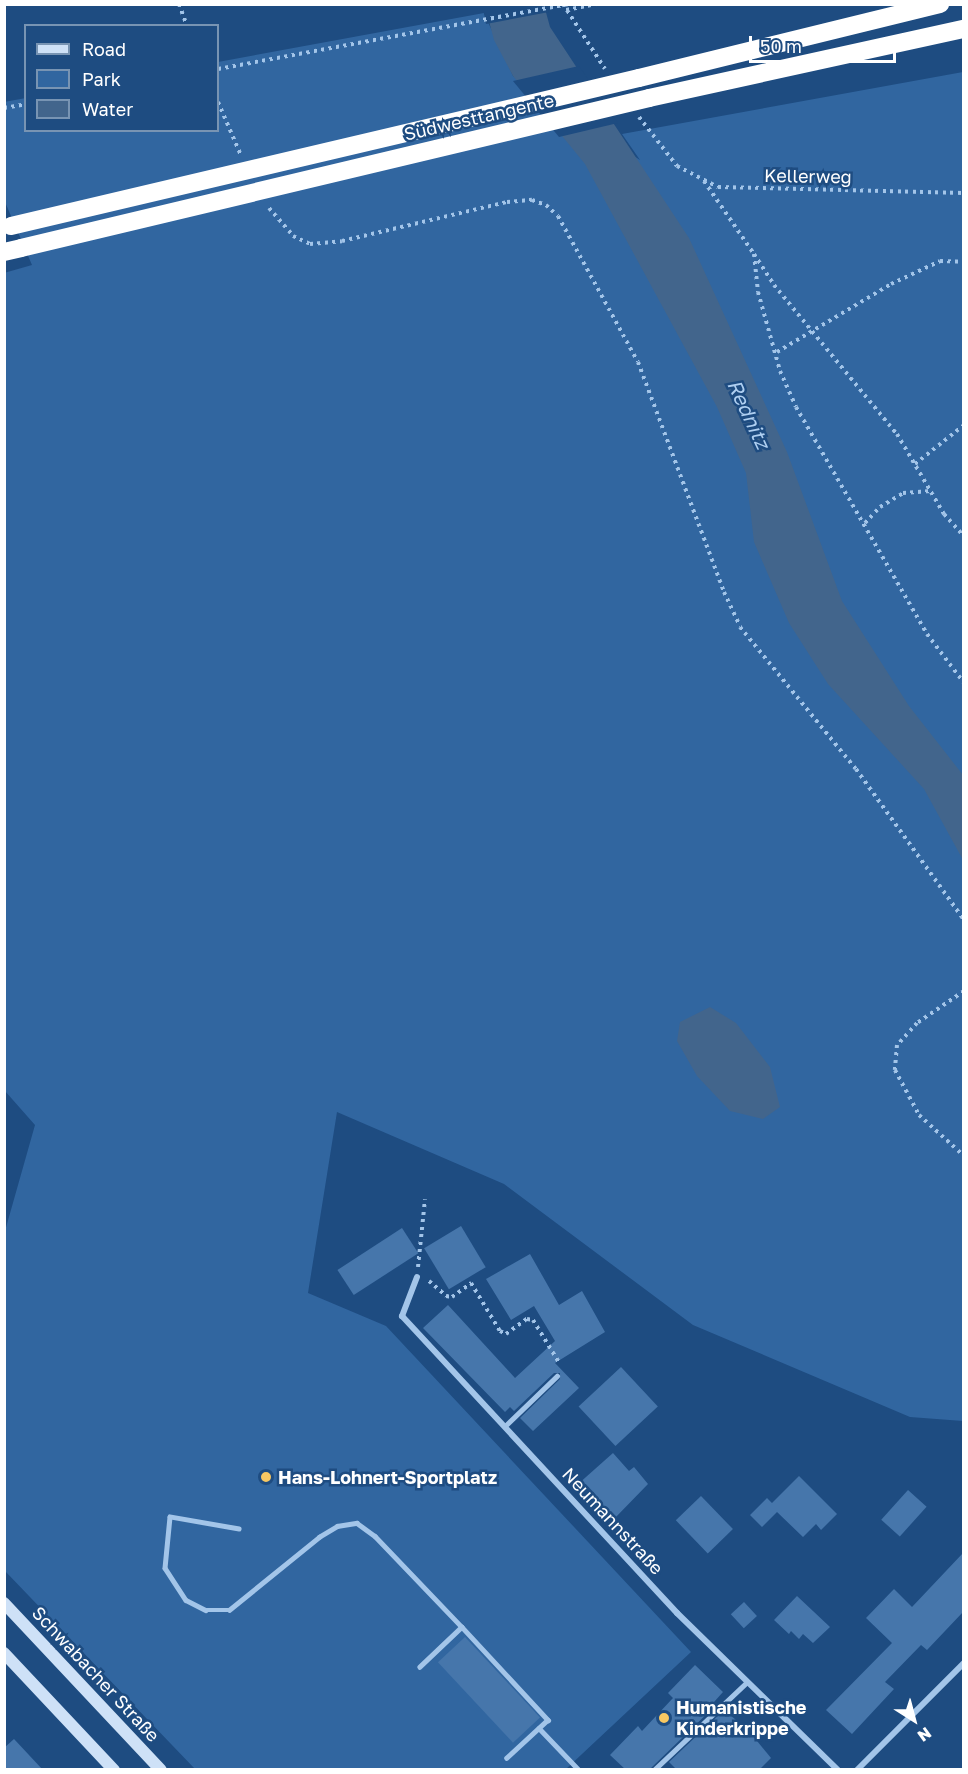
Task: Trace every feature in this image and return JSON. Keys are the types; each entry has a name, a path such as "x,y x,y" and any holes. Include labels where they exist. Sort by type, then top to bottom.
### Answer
{"highway":[{"name":"Südwesttangente","path":"8,227 639,78 940,4"},
{"name":"Südwesttangente","path":"13,250 649,98 963,29"}],"main road":[{"name":"Schwabacher Straße","path":"4,1603 161,1770"},
{"path":"4,1653 114,1770"}],"street":[{"name":"Neumannstraße","path":"417,1277 402,1316 747,1682 838,1770"},
{"path":"857,1770 963,1663"}],"lane":[{"path":"505,1426 557,1376"},
{"path":"239,1529 170,1517 165,1568 186,1600 206,1610 229,1610 319,1537 337,1526 357,1523 375,1536 548,1720 507,1758"},
{"path":"420,1667 462,1627"},
{"path":"654,1770 747,1682"},
{"path":"539,1728 579,1770"}],"path":[{"path":"179,4 186,24"},
{"path":"219,69 569,4"},
{"path":"566,10 597,4"},
{"path":"4,108 24,104"},
{"path":"219,104 244,162"},
{"name":"Kellerweg","path":"663,151 677,166 718,187 963,193"},
{"path":"704,181 754,254 814,332 859,384 915,464 944,514 963,536"},
{"path":"267,204 293,236 310,244 342,241 507,202 532,200 546,205 558,216 638,362 724,592 740,627 816,717 963,920"},
{"path":"754,254 758,292 777,352 780,371 796,407 927,634 963,683"},
{"path":"777,352 790,341 814,332 833,316 940,261 963,262"},
{"path":"915,464 963,426"},
{"path":"865,523 880,507 903,493 931,491"},
{"path":"963,991 917,1023 897,1045 895,1070 919,1115 963,1156"},
{"path":"420,1248 425,1199"},
{"path":"417,1277 434,1283 446,1296 452,1297 471,1283 500,1331 506,1334 527,1319 532,1320 563,1370 557,1376"}],"green space":[{"path":"5,5 480,5 513,76 640,160 622,134 963,72 963,1421 910,1417 693,1325 504,1184 337,1112 308,1293 386,1326 691,1652 566,1769 195,1769 5,1571 5,1231 35,1125 5,1091 4,273 32,265 5,202"}],"water":[{"name":"Rednitz","path":"5,5 544,5 550,27 689,238 787,452 842,601 909,706 963,775 963,860 924,789 828,684 789,623 754,542 746,473 717,407 585,164 513,76 494,40 486,10 219,26 219,24 24,24"},
{"path":"710,1007 736,1023 770,1067 780,1107 763,1119 730,1111 697,1076 677,1041 680,1022"}],"pier":[{"path":"547,4 549,12 486,24 484,13 219,62 219,24 24,24 24,98 4,102 5,5"},
{"path":"579,66 618,123 559,137 513,81"}],"building":[{"path":"461,1226 486,1267 449,1289 424,1248"},
{"path":"402,1228 418,1253 354,1295 337,1270"},
{"path":"530,1254 559,1305 582,1291 605,1332 555,1363 579,1388 533,1431 520,1418 560,1379 560,1373 554,1373 514,1411 510,1407 505,1412 423,1328 448,1305 515,1378 555,1341 534,1306 511,1320 486,1279"},
{"path":"621,1367 658,1406 615,1446 579,1407"},
{"path":"613,1453 629,1471 634,1467 648,1484 614,1519 605,1509 602,1512 577,1485"},
{"path":"799,1476 837,1514 821,1530 816,1524 803,1537 777,1512 762,1527 750,1515 767,1498 772,1503"},
{"path":"908,1490 927,1507 900,1536 881,1520"},
{"path":"701,1496 733,1529 708,1553 676,1520"},
{"path":"963,1553 963,1612 927,1650 921,1645 885,1682 894,1689 852,1734 826,1710 892,1643 866,1618 894,1589 912,1607"},
{"path":"797,1596 830,1627 813,1643 803,1634 799,1639 791,1631 789,1634 774,1620"},
{"path":"744,1602 757,1616 744,1628 731,1614"},
{"path":"465,1637 540,1717 513,1743 438,1662"},
{"name":"Humanistische Kinderkrippe","path":"695,1665 723,1692 714,1702 717,1704 649,1770 626,1770 610,1755 638,1726 642,1731 673,1698 668,1693"},
{"path":"724,1710 748,1730 771,1758 759,1770 677,1770 669,1762"},
{"path":"14,1739 43,1770 4,1770 4,1748"}],"place":[{"name":"Hans-Lohnert-Sportplatz","path":"266,1477"},
{"name":"Humanistische Kinderkrippe","path":"664,1718"}]}
